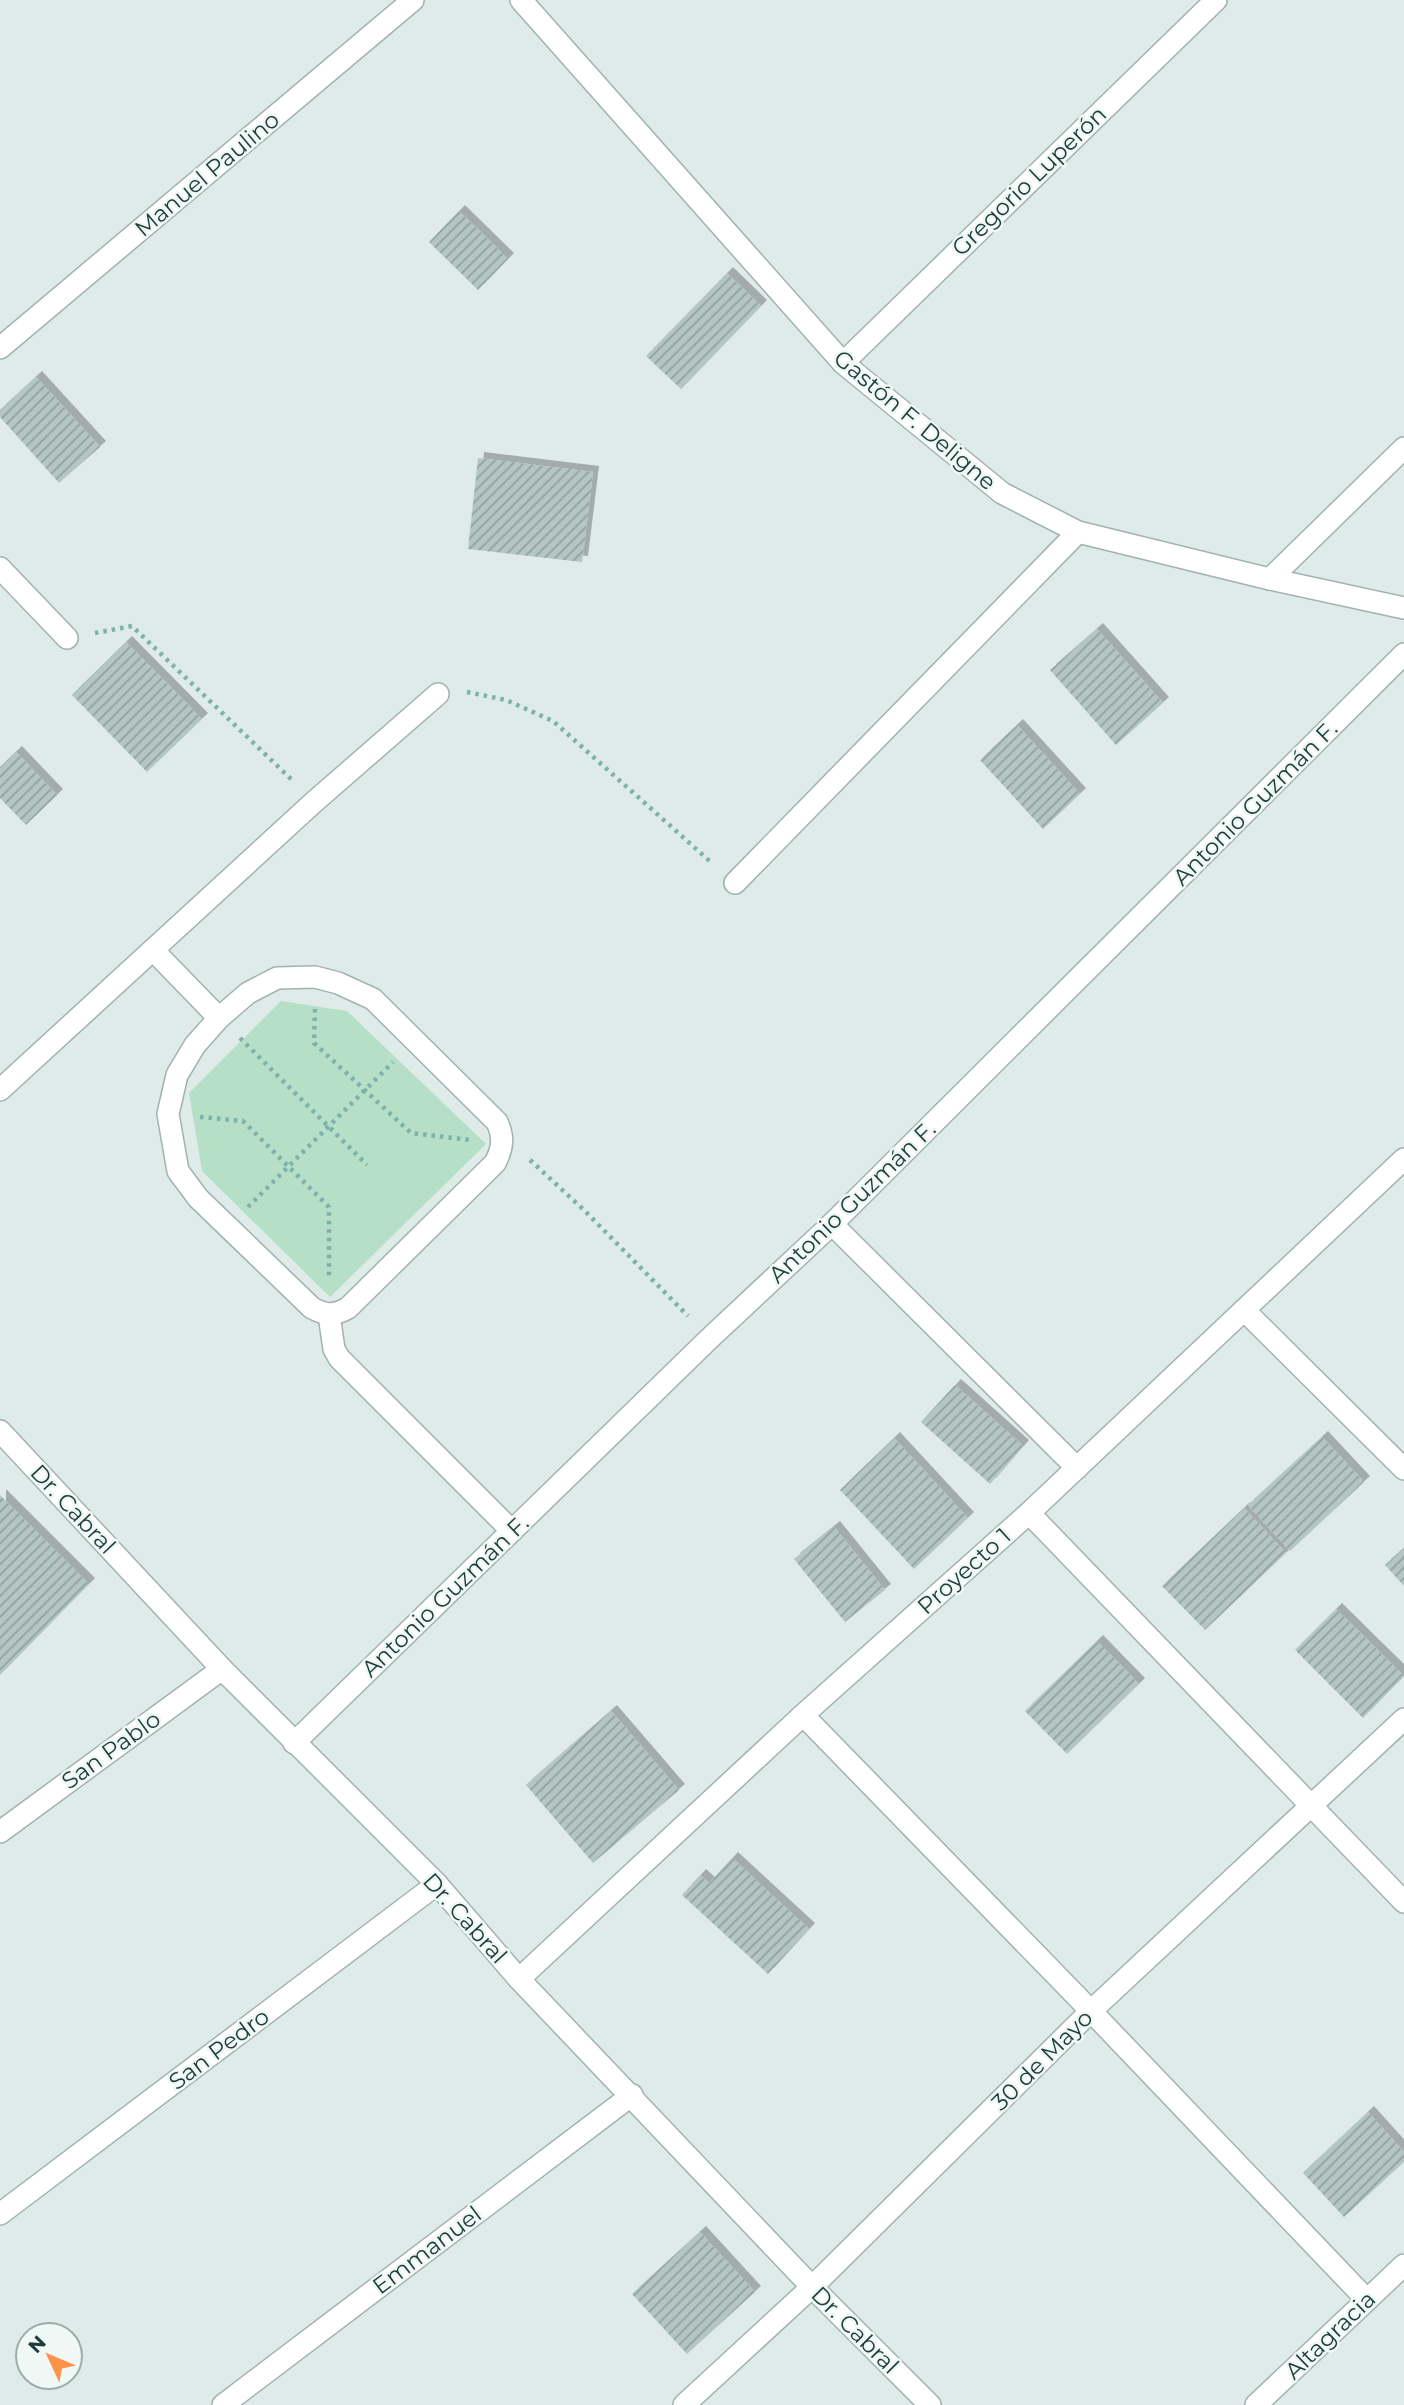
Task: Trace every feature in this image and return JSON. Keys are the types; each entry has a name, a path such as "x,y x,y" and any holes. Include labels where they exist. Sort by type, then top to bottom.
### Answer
{"street":[{"name":"Manuel Paulino","path":"0,348 413,0"},
{"name":"Gastón F. Deligne","path":"521,0 842,363 1002,493 1078,532 1270,579 1404,608"},
{"name":"Gregorio Luperón","path":"842,363 1216,0"},
{"path":"1270,579 1404,448"},
{"path":"736,884 1078,532"},
{"path":"0,569 67,638"},
{"name":"Antonio Guzmán F.","path":"294,1743 710,1338 832,1224 1404,654"},
{"path":"0,1090 314,802 438,694"},
{"path":"153,950 219,1018"},
{"path":"315,977 338,983 373,999 497,1122 503,1143 495,1163 397,1260 348,1308 329,1315 312,1308 198,1198 178,1171 168,1114 177,1075 195,1045 219,1018 248,993 277,978 315,977"},
{"name":"Proyecto 1","path":"519,1979 803,1716 1029,1513 1404,1159"},
{"path":"832,1224 1077,1468"},
{"path":"1244,1310 1404,1469"},
{"path":"329,1315 334,1349 340,1358 512,1531"},
{"name":"Dr. Cabral","path":"0,1431 222,1669 437,1884 519,1979 812,2287 930,2405"},
{"path":"1029,1513 1404,1902"},
{"name":"San Pablo","path":"0,1832 222,1669"},
{"path":"803,1716 1091,2011 1367,2300"},
{"name":"30 de Mayo","path":"684,2405 812,2287 1091,2011 1404,1718"},
{"name":"San Pedro","path":"0,2214 437,1884"},
{"name":"Emmanuel","path":"223,2405 632,2095"},
{"name":"Altagracia","path":"1256,2405 1404,2265"}],"path":[{"path":"67,638 132,626 314,802"},
{"path":"438,694 470,692 506,700 553,721 736,884"},
{"path":"315,977 314,1043 411,1133 503,1143 535,1163 710,1338"},
{"path":"219,1018 367,1165"},
{"path":"228,1227 415,1041"},
{"path":"168,1114 243,1121 329,1208 329,1315"}],"green space":[{"path":"281,1001 347,1011 486,1144 330,1297 202,1171 189,1093"}],"building":[{"path":"459,211 508,259 478,290 429,242"},
{"path":"727,273 761,306 681,389 646,356"},
{"path":"36,377 100,447 59,483 0,417 0,410"},
{"path":"478,458 593,472 582,562 468,549"},
{"path":"1097,629 1163,703 1116,745 1050,670"},
{"path":"126,642 202,719 147,772 72,695"},
{"path":"1017,725 1080,794 1043,829 980,760"},
{"path":"16,752 57,795 26,825 0,798 0,767"},
{"path":"955,1385 1023,1446 990,1484 921,1422"},
{"path":"1322,1437 1364,1482 1290,1551 1248,1505"},
{"path":"894,1438 968,1518 914,1569 840,1490"},
{"path":"0,1495 89,1584 0,1675"},
{"path":"1244,1508 1286,1553 1205,1630 1162,1586"},
{"path":"834,1527 885,1590 845,1622 794,1559"},
{"path":"1404,1548 1404,1586 1385,1565"},
{"path":"1336,1609 1404,1676 1363,1718 1295,1650"},
{"path":"1097,1641 1139,1684 1067,1754 1025,1711"},
{"path":"611,1711 679,1790 593,1863 526,1785"},
{"path":"732,1858 809,1929 768,1974 682,1895 700,1875 709,1883"},
{"path":"1368,2112 1404,2152 1404,2162 1344,2217 1303,2173"},
{"path":"700,2232 755,2292 687,2354 632,2294"}]}
